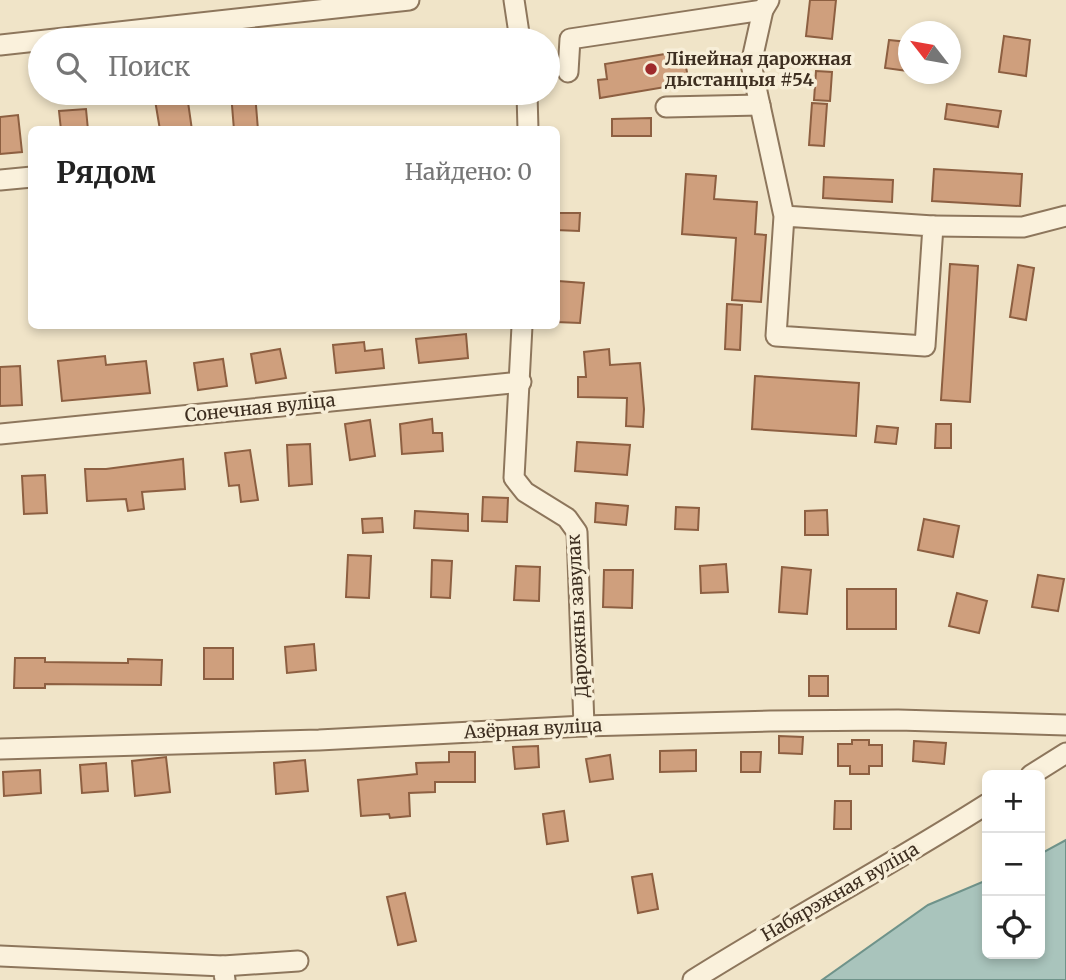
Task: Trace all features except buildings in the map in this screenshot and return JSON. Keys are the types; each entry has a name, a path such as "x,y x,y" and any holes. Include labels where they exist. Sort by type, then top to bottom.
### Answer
{"street":[{"path":"155,28 409,0"},
{"path":"514,0 518,28"},
{"path":"568,72 569,39 766,5 751,64 785,216 776,336 925,346 933,226"},
{"path":"0,45 28,42"},
{"path":"527,105 528,126"},
{"path":"666,107 760,105"},
{"path":"0,180 28,177"},
{"path":"785,216 933,226 1023,227 1066,216"},
{"name":"Дарожны завулак","path":"522,329 514,478 525,492 567,518 576,532 584,726"},
{"name":"Сонечная вуліца","path":"0,434 521,382"},
{"name":"Азёрная вуліца","path":"0,750 319,740 584,726 898,720 1066,725"},
{"path":"1039,770 1066,753"},
{"name":"Набярэжная вуліца","path":"693,980 903,857 982,807"},
{"path":"0,956 224,973 298,961"}],"water":[{"path":"1066,840 1066,980 822,980 928,905 982,882 982,959 1045,959 1045,851"}],"place":[{"name":"Лінейная дарожная дыстанцыя #54","path":"651,69"}]}
